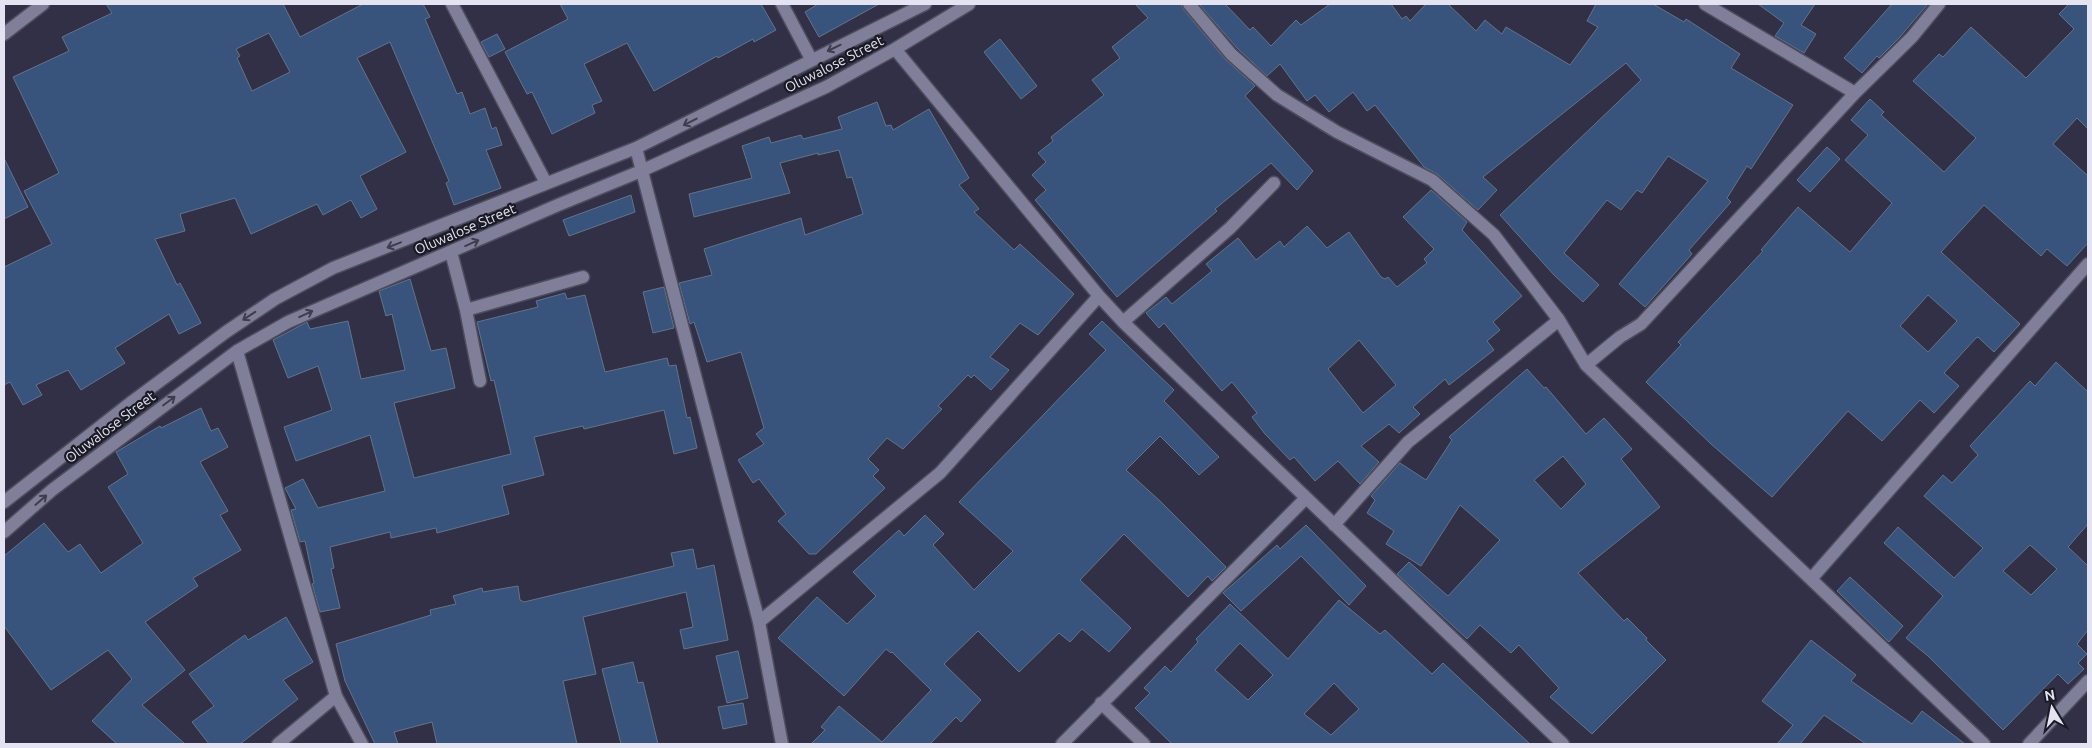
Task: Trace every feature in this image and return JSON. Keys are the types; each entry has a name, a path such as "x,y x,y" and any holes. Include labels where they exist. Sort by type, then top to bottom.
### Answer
{"street":[{"path":"4,34 43,4"},
{"path":"452,4 546,183"},
{"path":"782,4 812,59"},
{"name":"Oluwalose Street","path":"4,502 226,332 275,299 332,268 444,226 636,148 926,4"},
{"name":"Oluwalose Street","path":"4,532 52,490 237,350 304,315 558,204 642,171 826,87 895,49 969,4"},
{"path":"1189,4 1231,54 1277,95 1337,132 1432,180 1494,235 1559,320 1586,365 1984,744"},
{"path":"1706,4 1855,93"},
{"path":"1586,365 1620,337 1641,324 1855,93 1912,37 1939,4"},
{"path":"895,49 1099,296 1123,322 1563,744"},
{"path":"636,148 760,622 782,744"},
{"path":"1123,322 1230,228 1274,183"},
{"path":"451,252 466,310 480,381"},
{"path":"1810,579 2088,264"},
{"path":"466,310 583,277"},
{"path":"760,622 940,473 1099,296"},
{"path":"1334,525 1408,442 1559,320"},
{"path":"237,350 336,696 362,744"},
{"path":"1062,744 1306,498"},
{"path":"2029,744 2088,681"},
{"path":"278,744 336,696"},
{"path":"1101,703 1144,744"}],"building":[{"path":"106,4 283,4 300,37 363,4 423,4 430,17 425,19 457,94 462,92 470,114 485,108 492,129 496,127 502,145 486,150 501,188 454,205 446,183 449,181 390,42 357,58 406,152 360,176 377,209 361,218 351,200 323,215 317,204 251,234 235,198 180,214 185,231 155,239 177,285 180,283 201,323 179,334 169,314 115,348 125,363 81,390 68,370 36,385 42,395 23,405 10,382 4,385 4,267 52,244 24,191 59,173 13,77 69,51 62,37 112,13","holes":["269,33 290,72 252,91 237,58 240,56 236,49"]},
{"path":"560,4 761,4 776,30 754,42 753,39 718,58 717,56 654,91 627,43 584,64 602,101 592,105 595,113 552,134 532,92 527,94 505,52 568,19"},
{"path":"818,4 879,4 819,37 805,12"},
{"path":"1135,4 1181,4 1183,9 1225,59 1255,86 1245,96 1313,171 1297,190 1271,163 1215,209 1217,211 1117,297 1035,200 1046,190 1032,175 1046,162 1038,153 1053,141 1051,137 1104,95 1092,80 1120,58 1112,47 1148,18"},
{"path":"1199,4 1225,4 1250,30 1253,27 1271,46 1296,20 1301,25 1330,4 1391,4 1402,19 1406,16 1410,21 1426,4 1448,4 1476,31 1485,20 1502,34 1506,27 1570,65 1598,27 1587,21 1596,4 1653,4 1684,22 1686,19 1740,54 1731,68 1793,105 1751,169 1747,166 1727,198 1731,202 1689,250 1692,254 1645,307 1619,284 1708,181 1668,156 1642,193 1637,190 1621,210 1607,200 1564,253 1599,285 1583,302 1554,275 1500,215 1641,80 1626,63 1483,177 1497,190 1478,210 1437,174 1424,167 1375,105 1367,111 1353,92 1329,112 1315,95 1307,101 1280,64 1267,76 1237,48"},
{"path":"1758,4 1815,4 1801,25 1816,34 1804,53 1775,36 1784,23"},
{"path":"1892,4 1928,4 1900,37 1879,58 1877,56 1862,73 1844,58"},
{"path":"2069,4 2088,4 2088,129 2077,118 2053,144 2088,176 2088,243 2067,266 2047,249 2041,256 1984,205 1941,252 2020,324 1994,352 1978,337 1976,338 1944,373 1959,386 1934,413 1920,400 1882,441 1848,411 1772,497 1711,444 1646,382 1681,345 1678,342 1763,251 1761,250 1798,207 1850,252 1892,203 1845,160 1868,135 1851,120 1870,99 1884,112 1881,115 1944,172 1976,138 1913,81 1939,54 1943,57 1971,27 2026,78 2074,29 2059,14","holes":["1928,295 1957,321 1928,352 1900,326"]},
{"path":"497,34 505,49 489,57 481,42"},
{"path":"1000,39 1037,86 1021,99 984,52"},
{"path":"877,102 886,126 891,125 893,130 929,109 969,178 959,185 979,209 974,212 1014,250 1020,244 1074,294 1038,335 1020,323 990,357 1009,370 991,390 974,375 971,378 968,375 938,406 942,409 903,449 887,438 868,459 879,470 873,476 885,488 816,554 809,554 778,521 786,514 759,479 753,483 738,460 764,444 756,434 764,428 741,352 707,362 694,322 690,324 679,283 712,275 704,249 801,218 805,235 863,214 852,177 847,178 839,150 818,155 818,153 780,163 790,193 694,217 689,194 752,178 742,146 769,137 771,143 801,135 803,139 842,129 838,117"},
{"path":"1827,147 1840,159 1810,192 1797,180"},
{"path":"4,158 28,207 4,219"},
{"path":"1431,190 1467,222 1462,230 1522,296 1493,322 1500,330 1487,341 1494,350 1449,385 1445,379 1413,407 1420,414 1399,433 1389,424 1361,446 1379,462 1360,484 1338,461 1315,481 1294,457 1290,460 1265,434 1252,417 1257,413 1232,382 1222,391 1164,323 1159,328 1146,313 1166,297 1172,304 1212,271 1206,264 1238,238 1256,260 1280,241 1284,247 1307,226 1327,248 1349,232 1381,277 1385,279 1388,277 1397,287 1427,263 1424,259 1434,249 1403,217","holes":["1359,340 1396,385 1363,413 1328,369"]},
{"path":"631,195 635,212 569,236 563,220"},
{"path":"410,279 431,351 446,348 455,388 394,403 414,478 511,454 494,380 491,381 477,322 538,307 536,301 565,293 567,299 585,295 605,372 667,358 669,366 676,365 687,418 690,417 697,448 674,454 664,410 584,429 583,426 534,437 544,475 502,486 509,514 437,533 436,528 391,538 390,532 330,547 334,568 331,569 340,608 320,612 312,584 314,583 305,541 300,542 291,510 296,509 285,488 303,479 318,508 385,491 370,435 296,461 284,427 332,410 318,366 288,378 273,340 307,322 310,329 348,321 361,379 405,370 392,314 386,316 379,291"},
{"path":"664,287 674,328 653,333 643,292"},
{"path":"1102,321 1174,390 1164,401 1219,457 1199,475 1160,436 1126,470 1226,567 1212,581 1208,576 1188,597 1124,534 1080,580 1131,628 1109,652 1082,629 1070,642 1059,633 1019,672 978,631 944,664 981,700 961,722 956,717 930,744 811,744 825,730 821,727 839,706 882,742 931,690 892,652 886,649 844,696 778,638 817,597 847,624 876,596 853,572 899,530 904,536 925,515 944,534 933,545 974,590 1013,551 959,502 1106,350 1089,334"},
{"path":"2056,362 2088,392 2088,524 2068,547 2088,566 2088,630 2077,644 2087,654 2078,663 2084,669 2068,684 2058,674 2003,730 1928,656 1906,638 1943,596 1884,543 1898,527 1954,578 1983,548 1924,496 1943,475 1952,483 1978,455 1970,446 2030,381 2035,386","holes":["2030,545 2057,569 2031,595 2003,571"]},
{"path":"1527,369 1544,388 1546,387 1586,434 1604,418 1632,449 1621,459 1660,507 1578,573 1624,621 1627,618 1666,660 1592,734 1550,697 1559,688 1519,645 1511,653 1480,625 1467,639 1397,574 1409,562 1448,596 1500,540 1460,505 1421,566 1386,544 1394,531 1367,513 1375,500 1371,496 1400,463 1426,480 1452,440 1449,437","holes":["1563,456 1586,484 1561,509 1534,480"]},
{"path":"201,408 211,431 218,428 228,447 200,462 228,511 220,515 241,550 193,578 198,586 145,622 185,670 142,705 185,744 117,744 92,721 132,679 108,650 51,690 4,626 4,556 44,523 68,552 80,544 101,573 143,543 108,487 128,474 116,452 160,426 161,428"},
{"path":"1306,525 1366,586 1349,605 1301,556 1241,611 1223,593 1277,545 1280,549"},
{"path":"693,549 697,569 714,565 728,640 684,649 680,630 693,627 686,592 583,617 596,674 563,681 577,744 437,744 432,722 394,732 398,744 375,744 345,681 336,644 431,615 430,610 456,604 453,596 482,588 483,592 518,586 520,600 524,602 674,566 671,553"},
{"path":"1850,577 1903,626 1889,642 1837,591"},
{"path":"1339,600 1380,634 1385,630 1432,674 1443,663 1530,744 1172,744 1135,708 1150,693 1144,688 1165,666 1171,672 1198,642 1196,639 1230,604 1288,659","holes":["1240,643 1273,675 1248,700 1215,670","1334,683 1359,709 1331,735 1304,714"]},
{"path":"286,617 313,662 283,680 298,699 240,744 209,744 192,722 214,706 189,674 245,635 248,640"},
{"path":"1811,640 1856,675 1851,681 1912,724 1922,711 1965,744 1866,744 1824,715 1800,744 1777,744 1793,725 1762,701"},
{"path":"738,651 748,698 727,703 716,656"},
{"path":"633,662 638,683 643,682 658,744 621,744 602,669"},
{"path":"743,703 747,724 723,729 718,707"}]}
